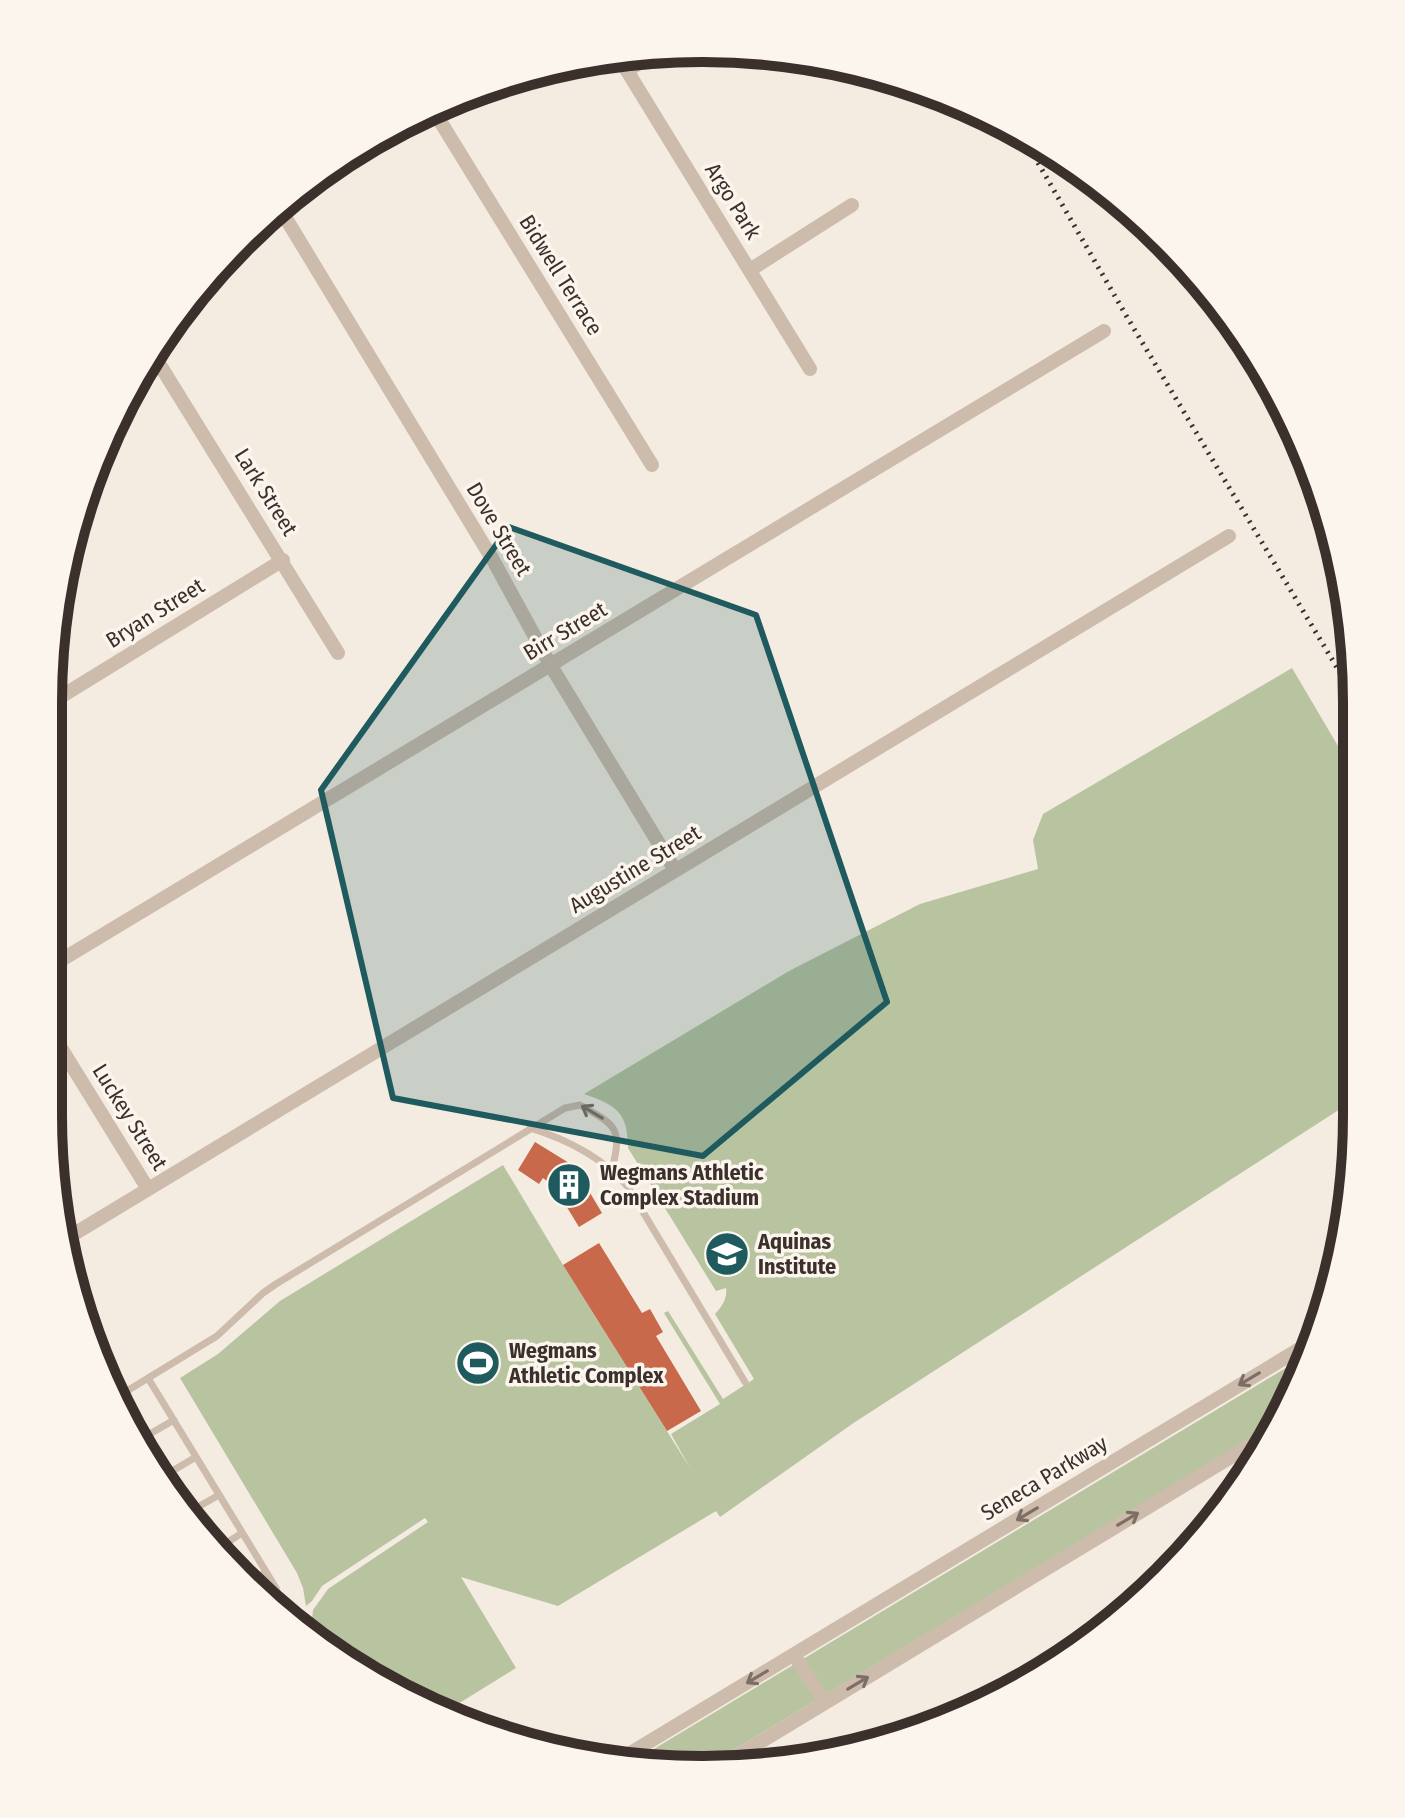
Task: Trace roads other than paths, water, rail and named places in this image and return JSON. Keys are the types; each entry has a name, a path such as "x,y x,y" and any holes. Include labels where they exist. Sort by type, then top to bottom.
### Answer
{"street":[{"path":"627,71 635,65"},
{"name":"Argo Park","path":"624,66 810,369"},
{"name":"Bidwell Terrace","path":"439,119 652,465"},
{"path":"750,270 852,205"},
{"name":"Dove Street","path":"285,217 493,560 551,666 675,870"},
{"name":"Birr Street","path":"62,960 1104,331"},
{"name":"Lark Street","path":"160,364 338,653"},
{"name":"Augustine Street","path":"73,1234 1229,536"},
{"name":"Bryan Street","path":"62,696 283,560"},
{"name":"Luckey Street","path":"62,1050 148,1189"},
{"name":"Seneca Parkway","path":"632,1752 1298,1350"},
{"path":"739,1755 1252,1445"},
{"path":"794,1655 825,1703"}],"lane":[{"path":"125,1392 217,1336 276,1284 565,1108 580,1105 611,1125 617,1135 618,1148 612,1169"},
{"path":"530,1128 551,1135 612,1169 628,1187 745,1382"},
{"path":"148,1378 278,1595"},
{"path":"148,1435 174,1420"},
{"path":"171,1472 196,1457"},
{"path":"196,1508 219,1495"},
{"path":"226,1543 242,1533"},
{"path":"259,1577 266,1572"}],"railway":[{"path":"1033,154 1342,677"}],"place":[{"name":"Wegmans Athletic Complex Stadium","path":"569,1185"},
{"name":"Aquinas Institute","path":"727,1254"},
{"name":"Wegmans Athletic Complex","path":"478,1363"}]}
